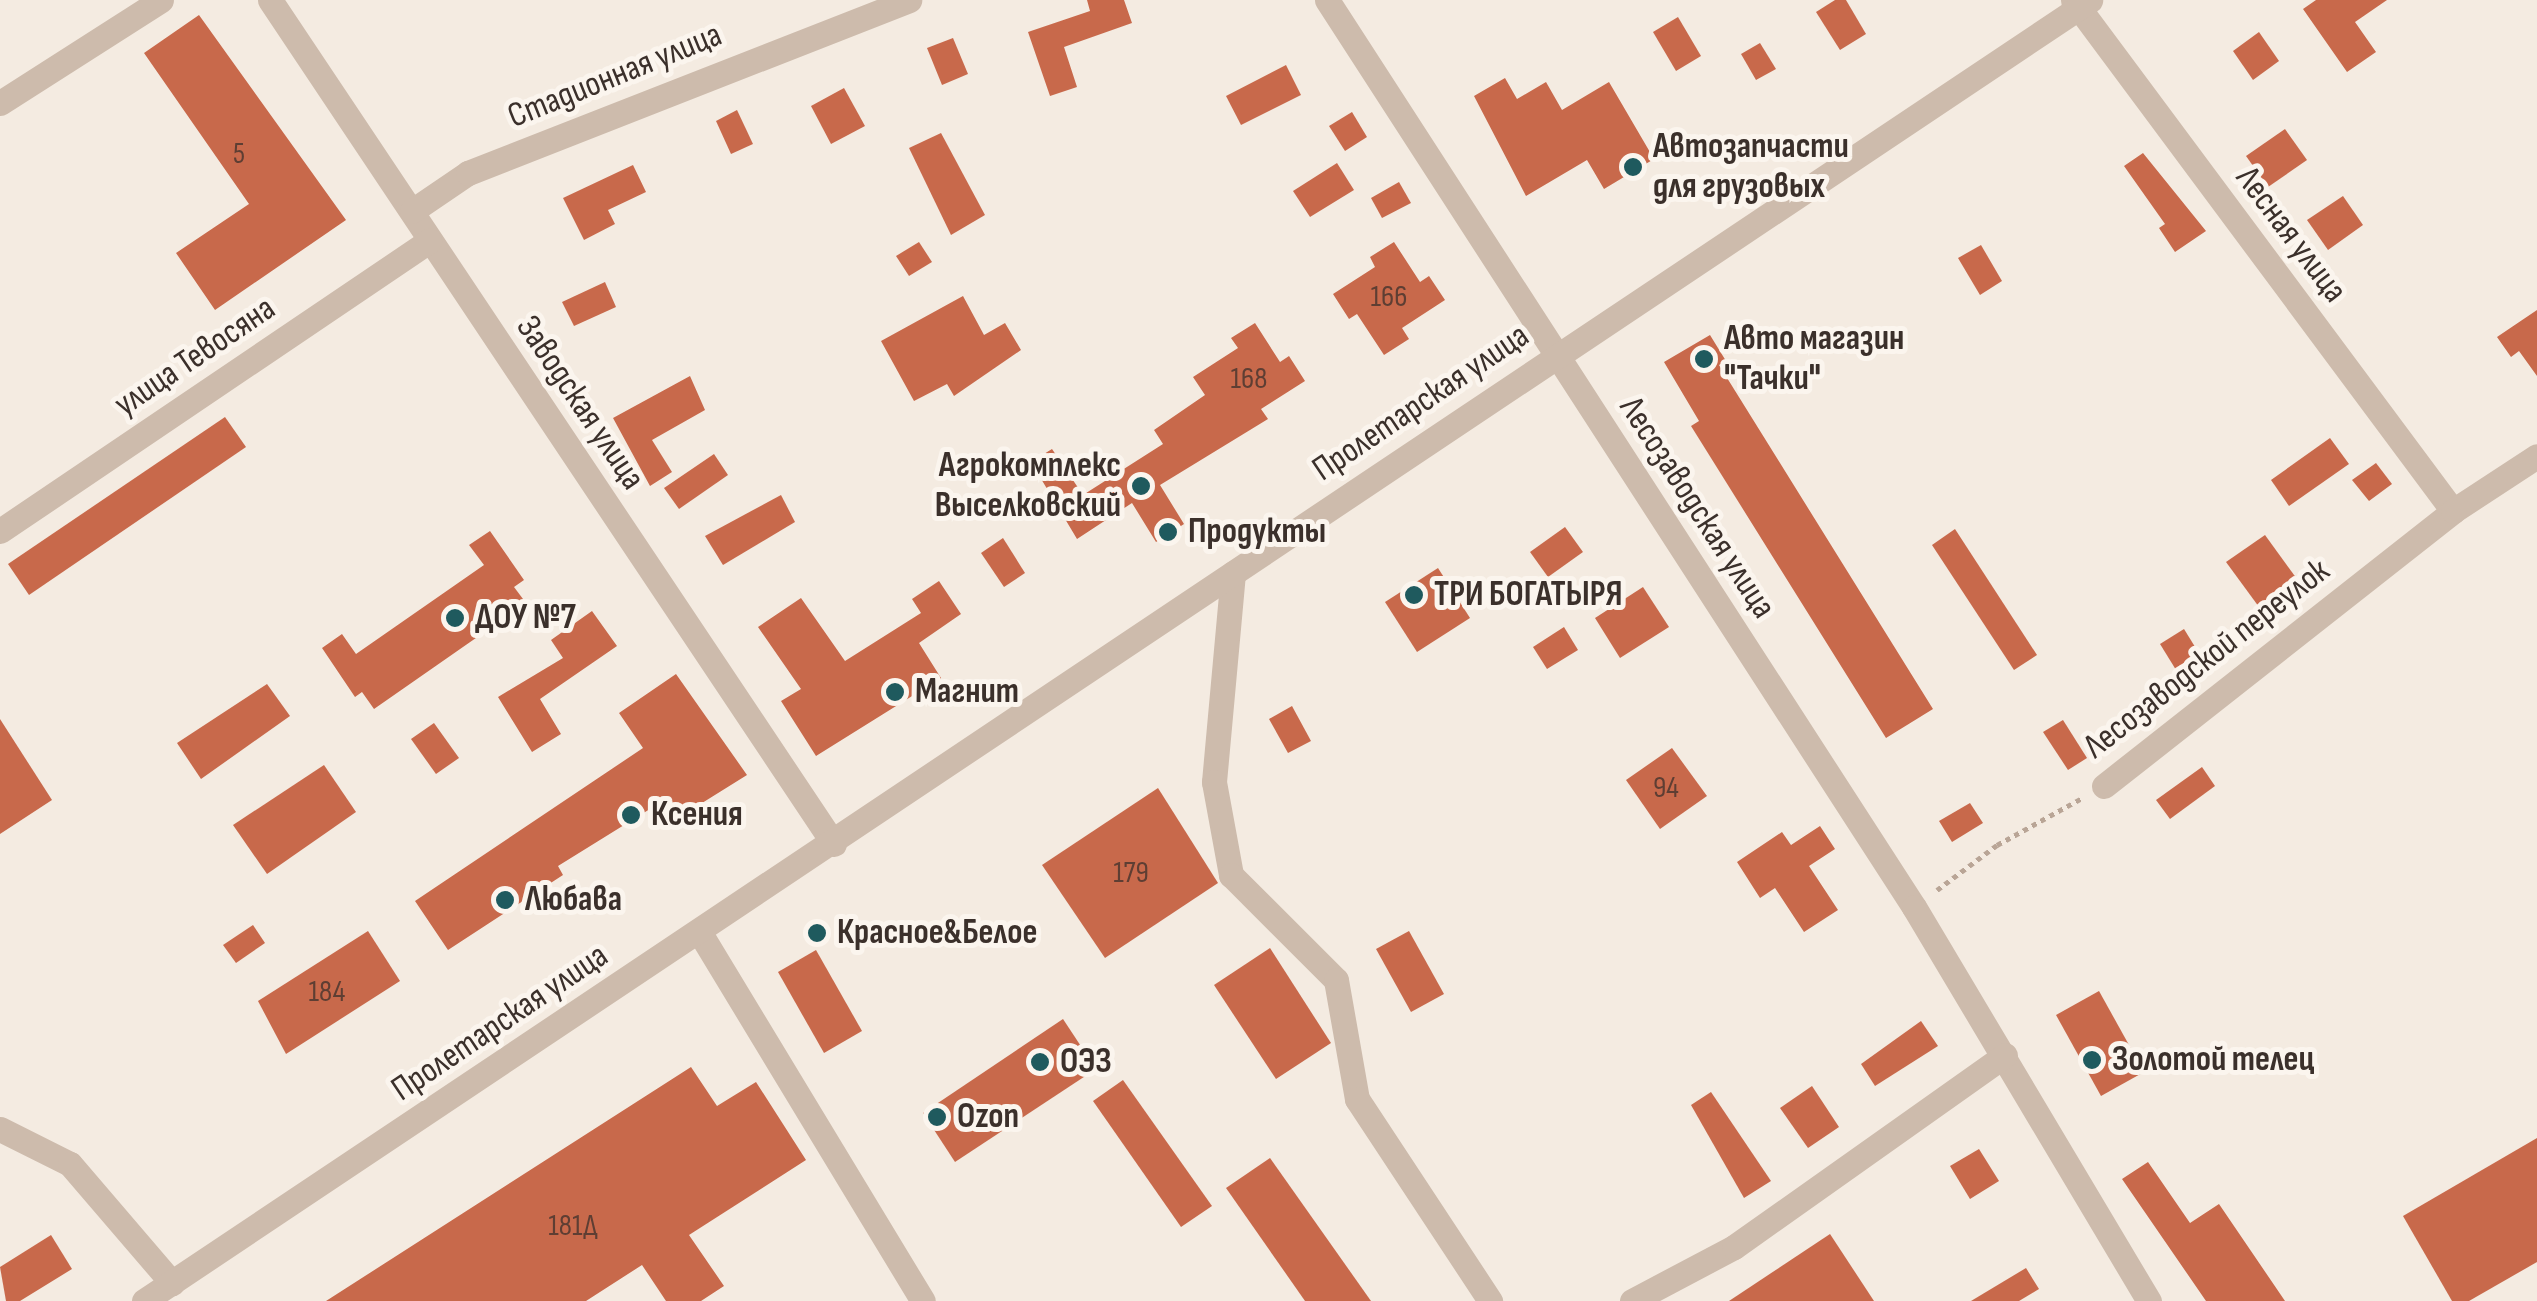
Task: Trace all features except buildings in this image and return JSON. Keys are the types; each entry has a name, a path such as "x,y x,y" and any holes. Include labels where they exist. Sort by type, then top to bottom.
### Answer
{"street":[{"path":"0,103 161,0"},
{"name":"Заводская улица","path":"270,0 834,844"},
{"name":"Стадионная улица","path":"412,211 468,173 909,0"},
{"name":"Лесозаводская улица","path":"1327,0 1914,907 2149,1301"},
{"name":"Пролетарская улица","path":"144,1301 834,844 2081,2"},
{"name":"Лесная улица","path":"2081,2 2453,511"},
{"name":"улица Тевосяна","path":"0,532 429,240"},
{"name":"Лесозаводской переулок","path":"2104,786 2453,511 2537,456"},
{"path":"1233,573 1214,782 1230,875 1336,980 1358,1099 1490,1301"},
{"path":"700,933 923,1301"},
{"path":"1632,1301 1734,1247 2005,1055"},
{"path":"0,1128 70,1164 172,1283"}],"path":[{"name":"Лесозаводской переулок","path":"1914,907 1998,845 2104,786"}],"place":[{"name":"Автозапчасти для грузовых","path":"1633,167"},
{"name":"Авто магазин \"Тачки\"","path":"1704,359"},
{"name":"Агрокомплекс Выселковский","path":"1141,486"},
{"name":"Продукты","path":"1168,532"},
{"name":"ТРИ БОГАТЫРЯ","path":"1414,595"},
{"name":"ДОУ №7","path":"455,618"},
{"name":"Магнит","path":"895,692"},
{"name":"Ксения","path":"631,815"},
{"name":"Любава","path":"505,900"},
{"name":"Красное&Белое","path":"817,933"},
{"name":"Золотой телец","path":"2092,1060"},
{"name":"ОЭЗ","path":"1040,1062"},
{"name":"Ozon","path":"937,1117"}]}
